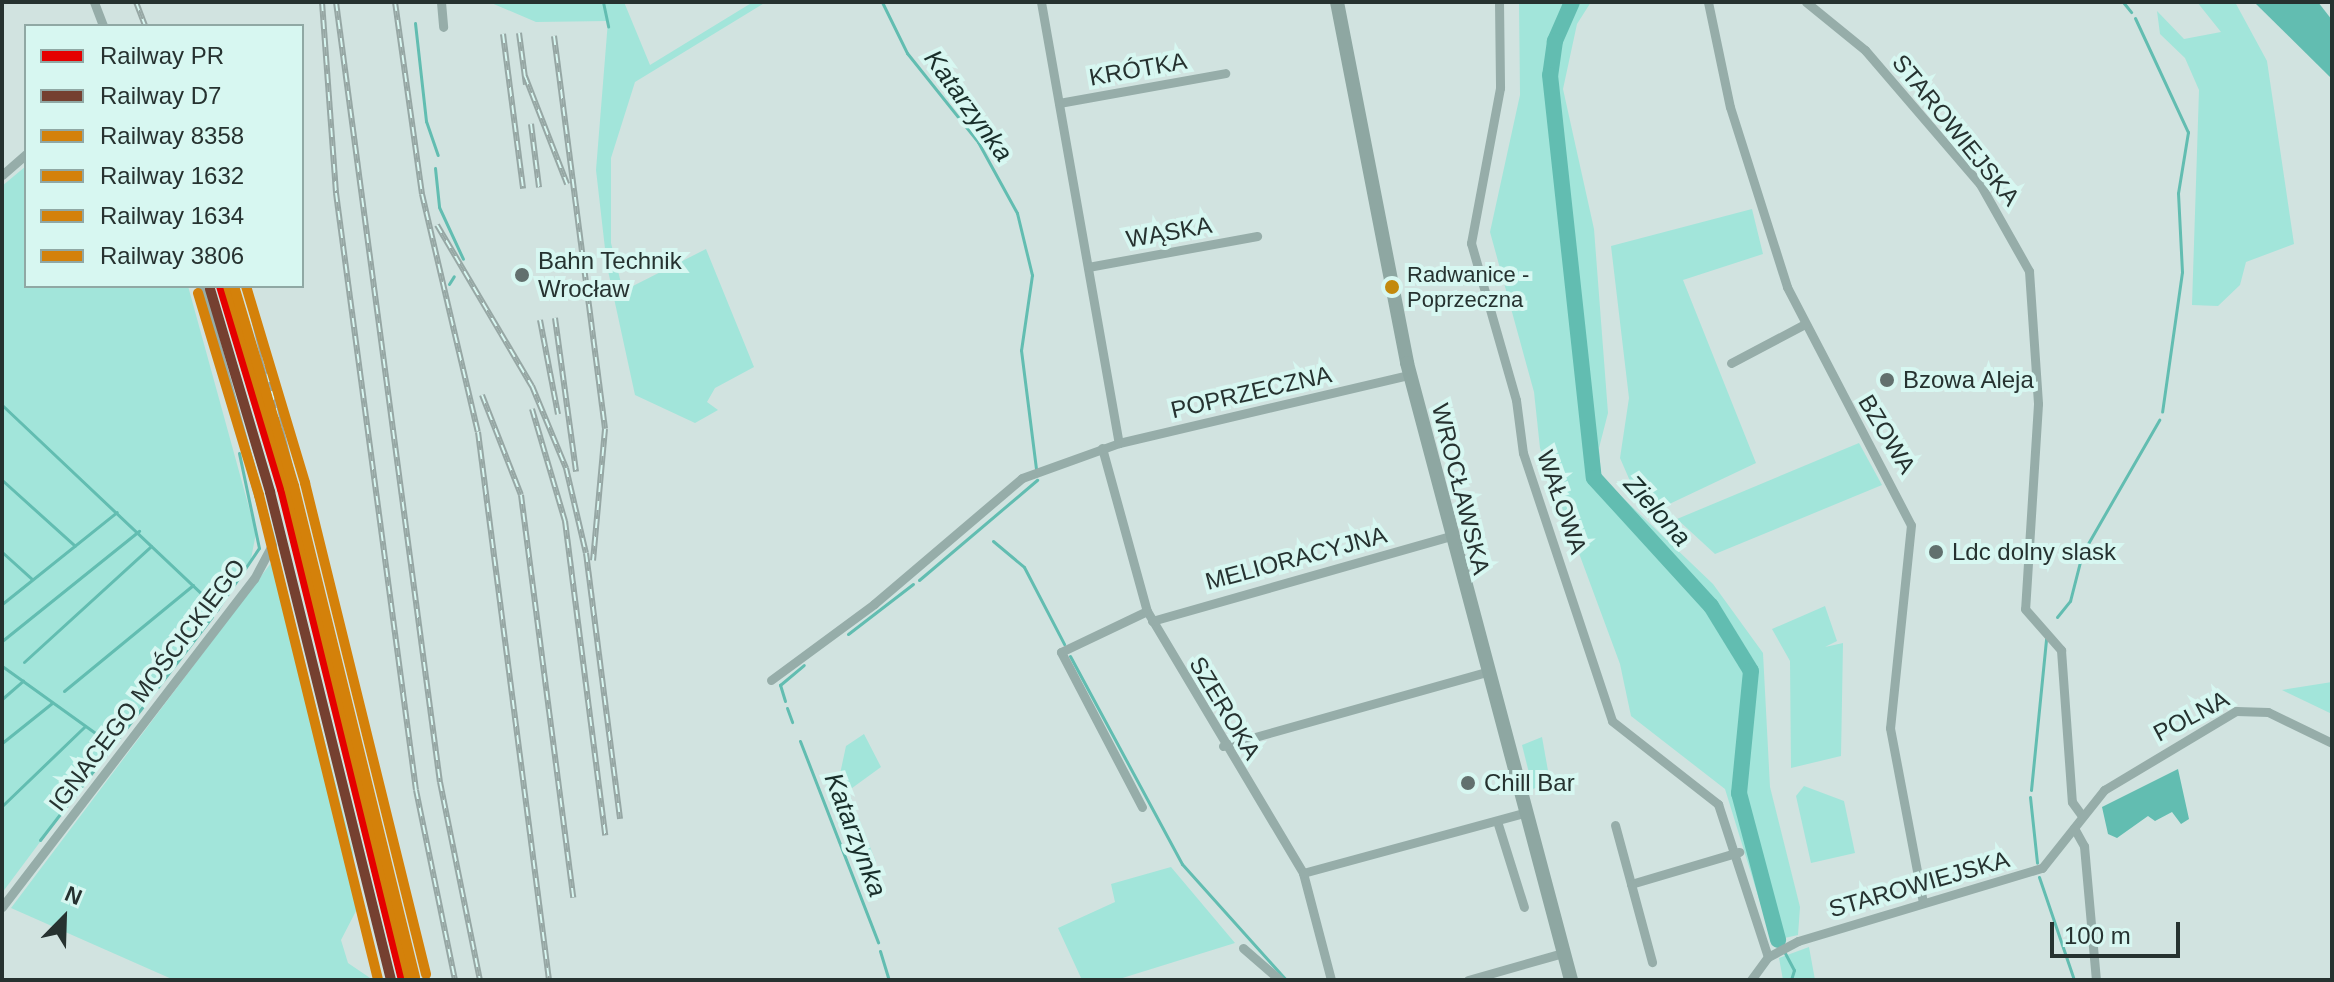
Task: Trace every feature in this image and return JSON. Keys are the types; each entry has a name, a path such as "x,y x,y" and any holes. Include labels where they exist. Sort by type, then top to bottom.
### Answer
{"main road":[{"name":"WROCŁAWSKA","path":"1337,2 1410,375 1486,672 1571,980"}],"street":[{"path":"94,2 102,24"},
{"path":"441,2 443,27"},
{"path":"1041,2 1119,443"},
{"name":"WAŁOWA","path":"1499,2 1500,88 1471,243 1516,400 1523,453 1612,721 1718,804 1738,848 1772,954"},
{"name":"BZOWA","path":"1708,2 1774,253 1805,324 1911,525 1890,728 1923,903"},
{"name":"STAROWIEJSKA","path":"1751,980 1772,954 1786,945 2033,872 2082,816 2072,802 2061,650 2025,609 2038,404 2029,271 1972,174 1865,50 1806,2"},
{"name":"KRÓTKA","path":"1059,103 1225,73"},
{"path":"2,175 24,156"},
{"name":"WĄSKA","path":"1088,267 1257,236"},
{"name":"IGNACEGO MOŚCICKIEGO","path":"2,907 254,579 272,545 201,288"},
{"path":"1731,363 1805,324"},
{"name":"POPRZECZNA","path":"771,680 874,604 1022,478 1119,443 1410,375"},
{"name":"SZEROKA","path":"1102,448 1147,611 1223,746 1303,873 1331,980"},
{"name":"MELIORACYJNA","path":"1152,621 1451,536"},
{"path":"1142,807 1061,652 1147,611"},
{"path":"1223,746 1486,672"},
{"name":"POLNA","path":"2082,816 2136,767 2244,709 2332,743"},
{"path":"1303,873 1524,813"},
{"path":"1497,821 1524,907"},
{"path":"1615,825 1652,962"},
{"path":"2074,828 2084,846 2096,980"},
{"path":"1631,884 1738,848"},
{"path":"1243,948 1280,980"},
{"path":"1468,980 1563,953"}],"shaded area":[{"path":"489,2 624,2 650,65 753,2 766,2 635,82 611,158 611,243 623,291 706,249 754,367 715,388 707,402 718,410 695,423 635,395 607,266 596,170 608,21 536,22"},
{"path":"1519,2 1591,2 1577,24 1563,89 1594,229 1608,413 1599,448 1601,477 1713,584 1763,653 1770,787 1800,907 1798,935 1772,941 1725,789 1631,716 1620,664 1540,448 1534,392 1490,232 1520,95"},
{"path":"2197,2 2235,2 2267,61 2294,244 2246,262 2240,285 2218,306 2192,305 2199,90 2185,58 2160,34 2157,11 2184,39 2221,32"},
{"path":"2254,2 2318,2 2332,20 2332,79"},
{"path":"24,168 24,288 189,288 256,533 251,559 2,893 2,186"},
{"path":"1752,209 1763,254 1683,280 1756,463 1663,507 1630,481 1620,458 1629,398 1611,246"},
{"path":"1859,443 1882,485 1715,554 1677,519"},
{"path":"277,555 353,852 356,911 341,940 348,963 373,980 174,980 11,908"},
{"path":"1825,606 1837,641 1825,647 1843,643 1841,756 1791,768 1790,661 1772,629"},
{"path":"2332,682 2332,714 2282,690"},
{"path":"864,734 881,767 848,791 876,862 860,873 830,804 847,791 840,774 846,746"},
{"path":"1542,737 1550,782 1533,789 1522,745"},
{"path":"2178,769 2189,819 2181,824 2172,812 2155,821 2148,816 2117,838 2108,834 2102,807"},
{"path":"1804,786 1844,801 1855,853 1811,863 1796,796"},
{"path":"1171,867 1235,943 1116,980 1082,980 1058,928 1115,902 1111,884"},
{"path":"1809,947 1815,980 1783,980 1779,958"}],"waterway":[{"path":"603,2 608,26"},
{"name":"Katarzynka","path":"882,2 907,53 978,142 1017,213 1032,275 1021,350 1036,469"},
{"name":"Zielona","path":"1572,2 1555,41 1550,75 1594,478 1711,606 1751,671 1739,793 1778,940"},
{"path":"2123,2 2131,12"},
{"path":"2135,18 2188,132 2178,193 2182,272 2162,412"},
{"path":"415,23 426,121 438,155"},
{"path":"435,168 439,207 463,259"},
{"path":"449,284 454,276"},
{"path":"2,405 218,609"},
{"path":"2057,617 2070,601 2082,554 2159,420"},
{"path":"216,611 259,548 239,453"},
{"path":"2,480 75,546"},
{"name":"Katarzynka","path":"919,580 1037,480"},
{"path":"2,604 117,512"},
{"path":"2,641 139,531"},
{"path":"993,541 1024,567 1064,644"},
{"path":"24,662 151,546"},
{"path":"2,552 32,579"},
{"name":"Katarzynka","path":"848,634 913,584"},
{"path":"64,691 193,585"},
{"path":"40,840 212,617"},
{"path":"2031,790 2046,639"},
{"path":"1070,656 1182,864 1286,980"},
{"name":"Katarzynka","path":"785,701 780,685 804,665"},
{"path":"2,666 112,745"},
{"path":"2,699 23,681"},
{"path":"2,743 52,703"},
{"name":"Katarzynka","path":"787,708 792,722"},
{"path":"2,806 85,726"},
{"name":"Katarzynka","path":"800,741 878,942"},
{"path":"2030,797 2037,863"},
{"path":"2039,877 2074,980"},
{"name":"Zielona","path":"1778,940 1794,970 1791,980"},
{"name":"Katarzynka","path":"880,951 889,980"}],"railway":[{"path":"136,2 144,24"},
{"path":"322,2 336,193 416,790 455,980"},
{"path":"336,2 440,782 480,980"},
{"path":"395,2 422,194 478,432 549,980"},
{"path":"519,33 526,85"},
{"path":"503,34 523,189"},
{"path":"554,36 605,429 593,560"},
{"path":"525,76 567,184"},
{"path":"531,124 539,187"},
{"path":"437,225 532,386 566,468 586,553 620,819"},
{"path":"246,288 415,980"},
{"path":"555,318 576,472"},
{"path":"540,320 558,414"},
{"path":"482,395 521,495 573,898"},
{"path":"532,409 565,521 605,835"}],"rail line":[{"name":"PR","path":"222,288 282,489 403,980"},
{"name":"8358","path":"229,288 289,488 409,977"},
{"name":"1632","path":"235,288 294,486 415,977"},
{"name":"3806","path":"247,288 305,483 426,974"},
{"name":"D7","path":"210,289 270,492 391,980"},
{"name":"1634","path":"198,293 259,495 378,980"}],"place":[{"name":"Bahn Technik Wrocław","path":"522,275"},
{"name":"Radwanice - Poprzeczna","path":"1392,287"},
{"name":"Bzowa Aleja","path":"1887,380"},
{"name":"Ldc dolny slask","path":"1936,552"},
{"name":"Chill Bar","path":"1468,783"}]}
